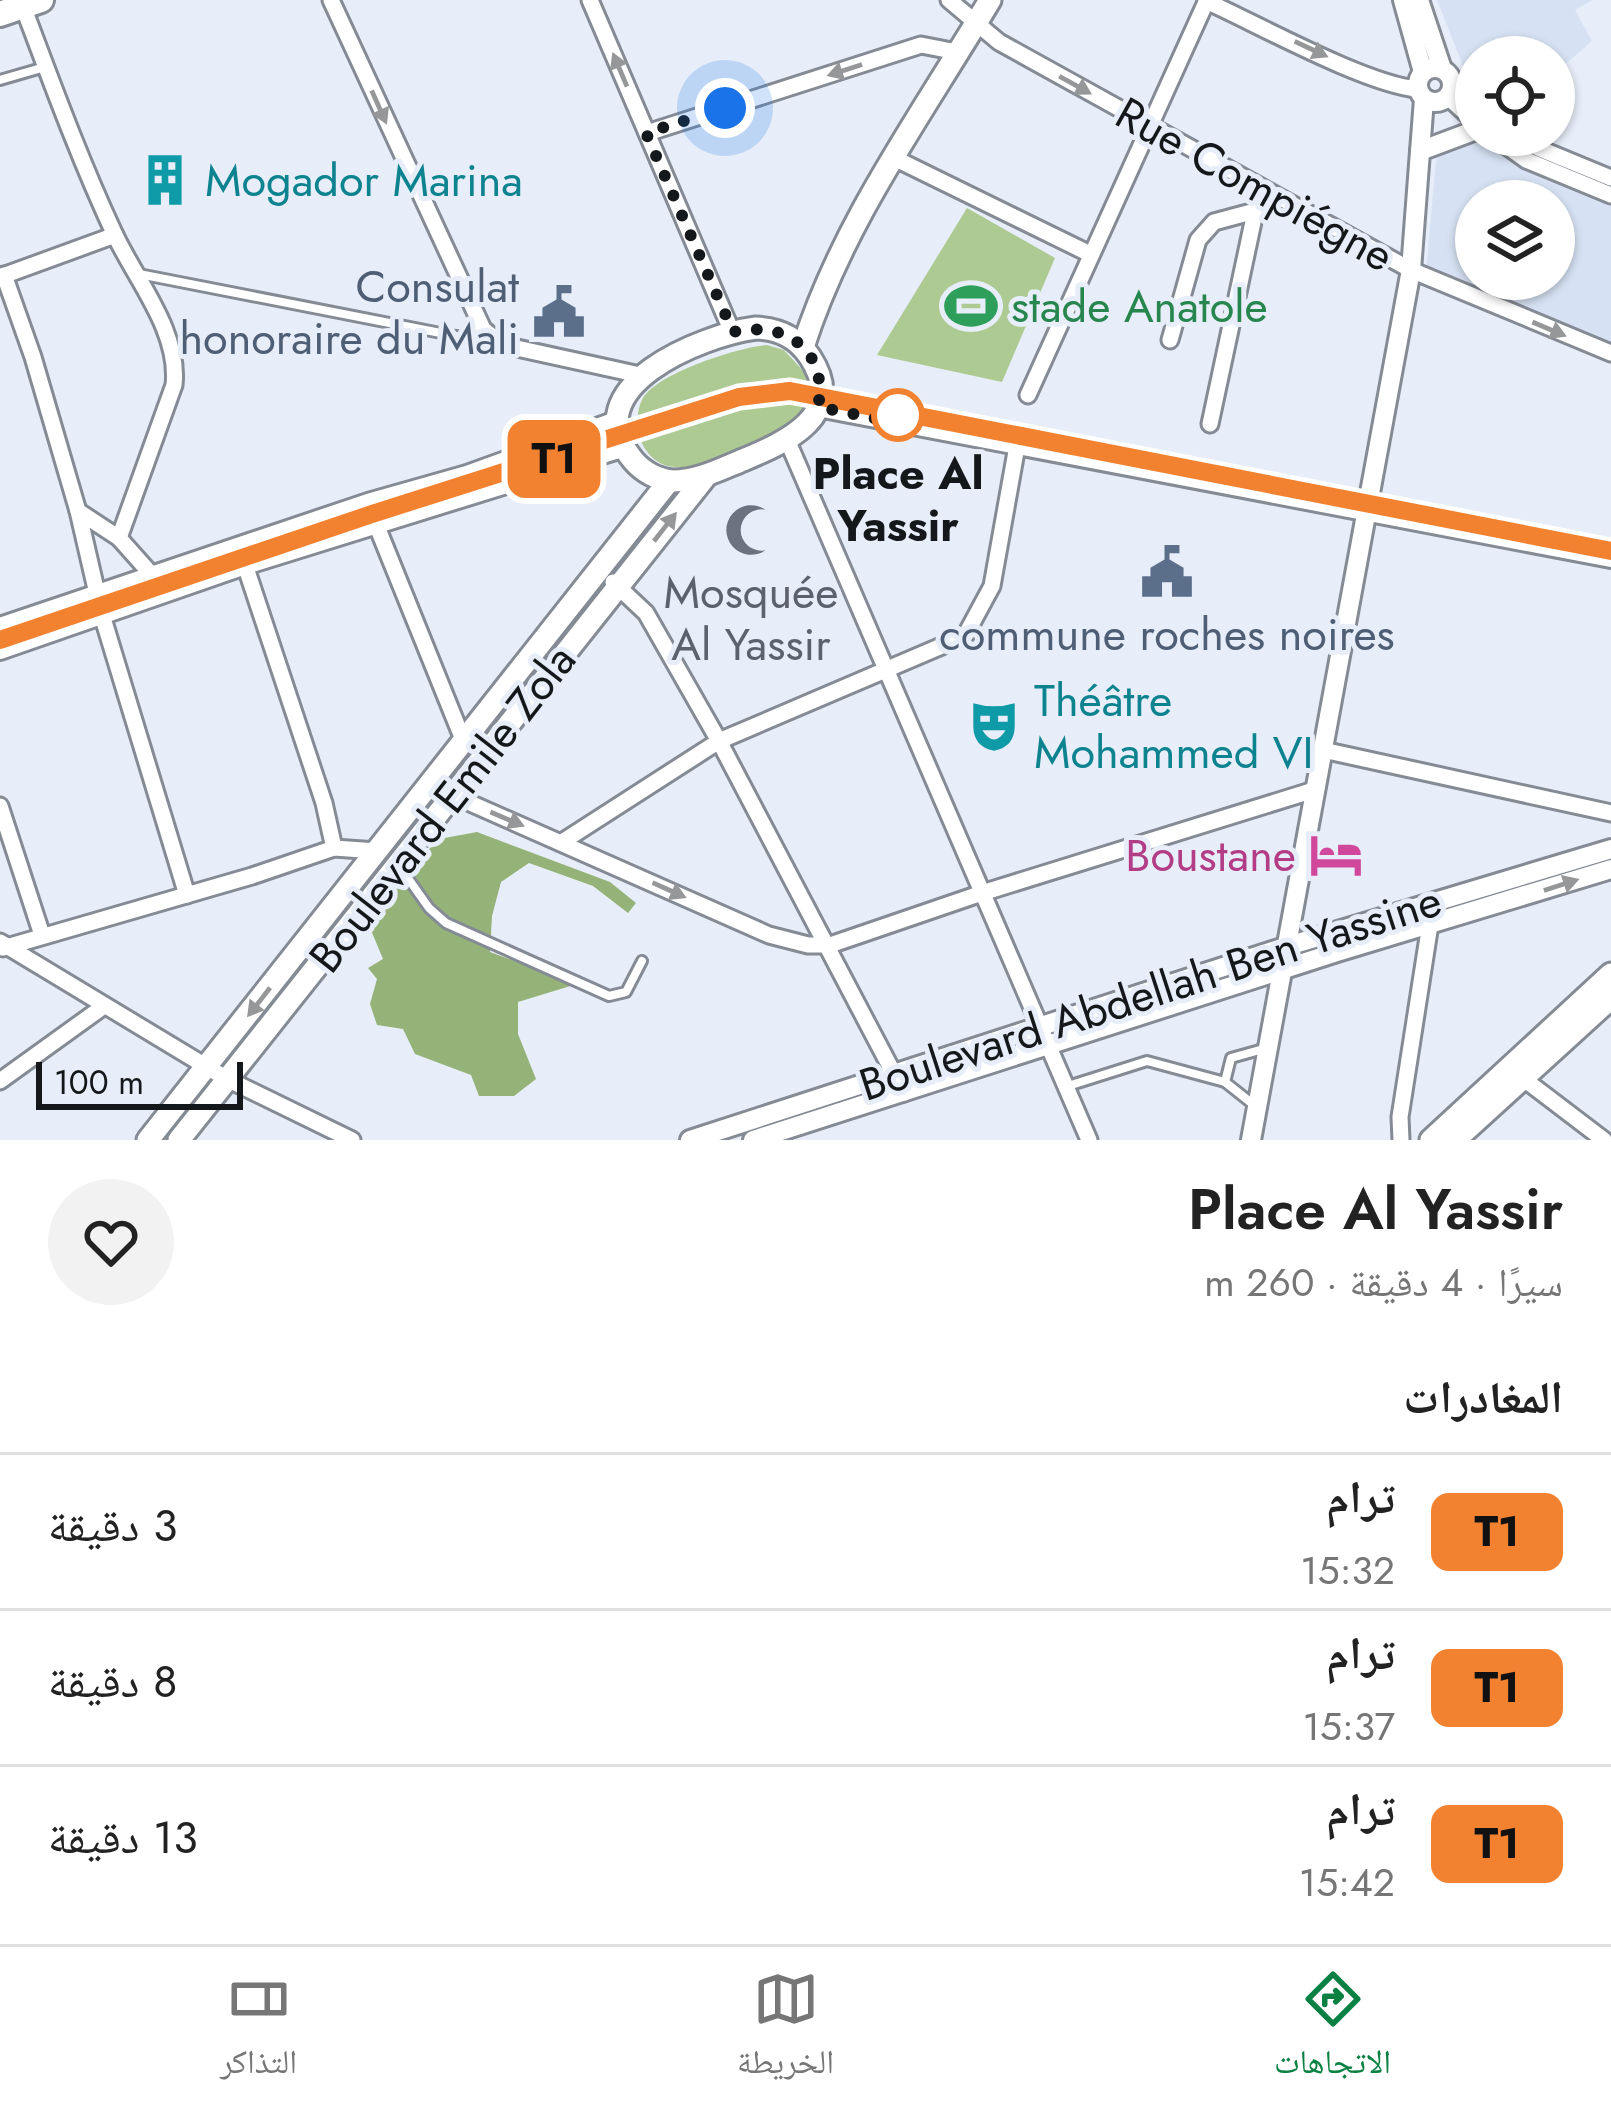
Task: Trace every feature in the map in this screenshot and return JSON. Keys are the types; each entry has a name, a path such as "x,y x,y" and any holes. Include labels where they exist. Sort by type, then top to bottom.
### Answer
{"main road":[{"path":"802,347 820,292 892,158 990,0"},
{"path":"780,331 820,292"},
{"path":"780,331 802,347 818,373 818,407 807,425 788,442 706,476 668,481 639,467 625,447 619,420 625,394 640,375 733,332 780,331"},
{"name":"Boulevard Emile Zola","path":"179,1140 706,476"},
{"name":"Boulevard Emile Zola","path":"148,1140 668,481"},
{"path":"1455,1140 1611,974"},
{"path":"1431,1140 1611,998"}],"street":[{"path":"331,0 473,315 491,339 503,346 640,375"},
{"path":"590,0 733,332"},
{"name":"Rue Compiégne","path":"949,0 998,42 1411,270 1611,353"},
{"path":"1028,395 1206,0 1372,75 1455,94"},
{"path":"1402,0 1435,87 1455,106"},
{"path":"1251,1140 1411,270 1422,122 1435,87 1419,0"},
{"path":"21,5 115,236 171,348 175,372 138,494 119,538"},
{"path":"646,133 922,45 957,52"},
{"path":"1420,151 1455,135"},
{"path":"1520,156 1611,195"},
{"path":"1557,156 1611,178"},
{"path":"892,158 1090,254"},
{"path":"1210,424 1260,189"},
{"path":"1170,340 1198,240 1214,223 1255,211"},
{"path":"115,236 2,276 33,357 102,615 187,895"},
{"path":"818,407 1611,558"},
{"path":"0,627 368,502 467,475 619,420"},
{"path":"788,442 1089,1140"},
{"path":"562,842 719,741 965,636 992,586 1017,446"},
{"path":"0,650 245,565 625,447"},
{"path":"78,512 119,538 152,575"},
{"path":"376,524 464,742"},
{"path":"245,565 337,848 354,880"},
{"path":"598,572 619,585 646,613 830,945 904,1093"},
{"path":"1323,750 1611,813"},
{"path":"452,795 769,934 808,945 830,945 982,892 1314,790"},
{"path":"0,806 42,935"},
{"path":"3,946 337,848 377,850"},
{"name":"Boulevard Abdellah Ben Yassine","path":"690,1140 795,1125 896,1074 1288,946 1611,849"},
{"name":"Boulevard Abdellah Ben Yassine","path":"753,1140 1611,869"},
{"path":"1506,879 1509,902"},
{"path":"1401,1140 1400,1117 1432,924 1428,902"},
{"path":"3,946 206,1068 352,1140"},
{"path":"1216,969 1223,989"},
{"path":"0,1081 104,1006"},
{"path":"1516,1073 1604,1140"}],"lane":[{"path":"0,80 47,66"},
{"path":"137,274 491,339"},
{"path":"398,864 429,908 446,923 609,996 626,992 642,962"},
{"path":"1225,1082 1231,1058 1268,1048"},
{"path":"1066,1087 1148,1061 1225,1082 1257,1108"}],"shaded area":[{"path":"1437,0 1593,0 1575,10 1592,41 1575,56 1575,36 1455,36 1455,46"},
{"path":"1455,137 1455,156 1529,156 1611,197 1611,350 1494,300 1575,300 1575,180 1455,180 1455,283 1426,271 1438,138"}],"green space":[{"name":"stade Anatole","path":"967,208 1055,258 1002,382 877,355"},
{"name":"Place Al Yassir","path":"767,345 784,350 807,375 804,409 788,429 713,463 676,467 649,454 640,439 638,421 641,403 650,390 698,364"},
{"path":"477,832 610,882 636,903 628,913 593,886 529,863 501,882 492,916 490,952 577,984 518,1002 518,1034 536,1079 514,1096 479,1096 471,1075 415,1054 403,1029 377,1025 370,1004 377,979 368,968 383,959 365,916 439,839"}],"tram line":[{"path":"0,633 744,388 767,386 824,388 902,408 1611,544"},
{"name":"T1","path":"0,640 739,397 790,391 1611,551"}],"place":[{"name":"Mogador Marina","path":"165,180"},
{"name":"stade Anatole","path":"971,306"},
{"name":"Consulat honoraire du Mali","path":"559,312"},
{"name":"Place Al Yassir","path":"898,415"},
{"name":"Mosquée Al Yassir","path":"751,530"},
{"name":"commune roches noires","path":"1167,572"},
{"name":"Théâtre Mohammed VI","path":"994,726"},
{"name":"Boustane","path":"1336,855"}],"route":[{"path":"725,108 646,133 733,332 767,328 798,343 818,373 818,407 908,425 898,415"}]}
